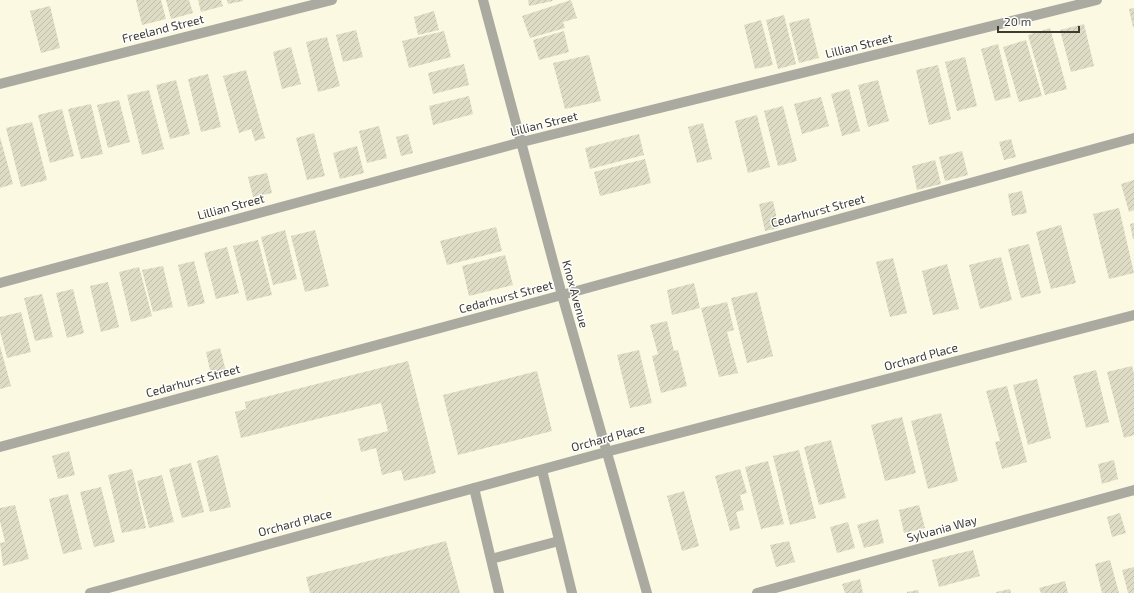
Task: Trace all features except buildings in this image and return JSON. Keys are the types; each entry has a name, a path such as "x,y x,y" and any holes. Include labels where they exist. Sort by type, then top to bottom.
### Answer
{"street":[{"name":"Freeland Street","path":"0,84 332,0"},
{"name":"Knox Avenue","path":"483,0 562,295 647,593"},
{"name":"Lillian Street","path":"0,283 522,142 1097,0"},
{"name":"Cedarhurst Street","path":"0,447 1134,138"},
{"name":"Orchard Place","path":"90,593 606,452 1134,316"},
{"path":"542,470 572,593"},
{"path":"474,488 499,593"},
{"name":"Sylvania Way","path":"757,593 1134,490"},
{"path":"491,559 559,541"}]}
